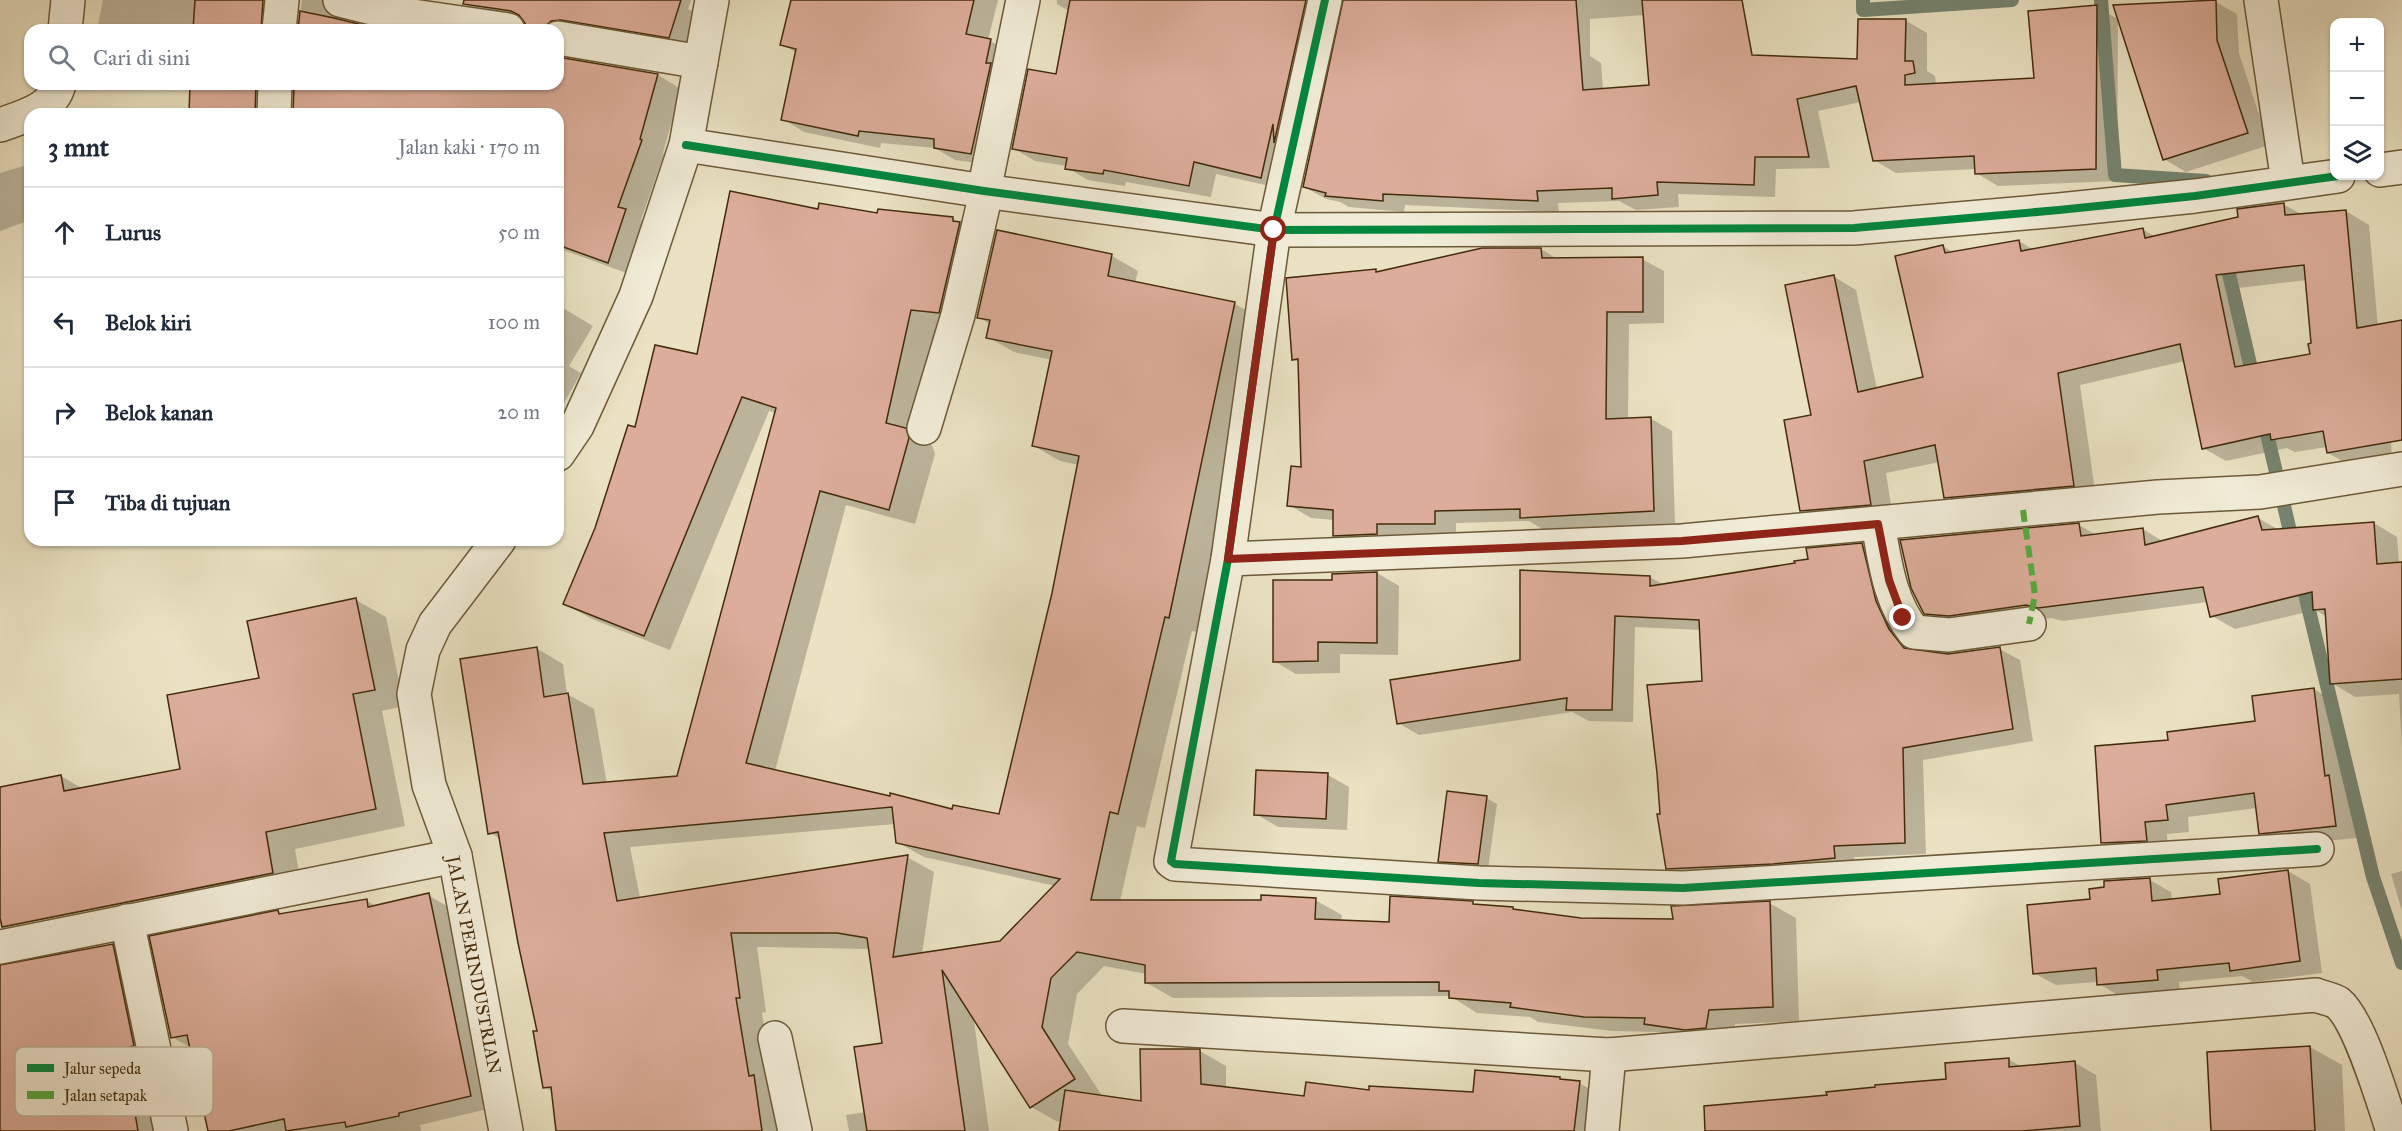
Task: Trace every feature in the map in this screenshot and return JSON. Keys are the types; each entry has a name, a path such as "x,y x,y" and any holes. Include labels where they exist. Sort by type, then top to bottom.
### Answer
{"street":[{"path":"66,24 68,0"},
{"path":"280,24 282,0"},
{"path":"340,0 392,13 467,24"},
{"path":"564,446 578,426 636,296 686,145 712,0"},
{"path":"924,428 958,315 983,206 984,191 1023,0"},
{"path":"1325,0 1274,230 1228,559 1171,861 1175,864 1479,883 1683,888 2317,849"},
{"path":"2261,0 2288,182"},
{"path":"564,39 701,62"},
{"path":"40,108 57,94 58,90"},
{"path":"274,108 275,90"},
{"path":"0,125 24,116"},
{"path":"686,145 984,191 1274,230 1854,228 2195,196 2330,177"},
{"path":"2384,169 2402,167"},
{"path":"1228,559 1682,541 2158,497 2260,492 2297,488 2402,469"},
{"path":"1878,524 1889,580 1903,618 1914,632 1949,635 2029,624"},
{"name":"JALAN PERINDUSTRIAN","path":"494,546 435,624 423,650 414,694 429,785 455,856 506,1131"},
{"path":"0,947 455,856"},
{"path":"127,921 153,1047"},
{"path":"1123,1026 1609,1055 2316,995 2336,1002 2348,1014 2374,1074 2393,1131"},
{"path":"775,1038 795,1131"},
{"path":"1602,1131 1609,1055"},
{"path":"168,1116 171,1131"}],"building":[{"path":"195,0 263,0 261,24 193,24"},
{"path":"464,0 681,0 669,38 561,20 551,21 548,24 525,24 519,15 511,11 463,4"},
{"path":"791,0 974,0 966,34 991,39 986,63 991,63 971,154 934,148 934,139 859,131 858,136 781,120 796,49 780,45"},
{"path":"1070,0 1306,0 1274,143 1273,124 1261,178 1194,162 1189,186 1104,170 1103,174 1065,169 1067,158 1012,149 1028,69 1056,74"},
{"path":"1343,0 1576,0 1583,90 1649,85 1642,0 1742,0 1752,55 1857,59 1858,19 1906,19 1905,61 1913,61 1915,73 1905,75 1905,85 2034,78 2028,11 2097,5 2096,169 1975,174 1974,156 1873,161 1856,86 1797,99 1809,157 1755,157 1754,185 1657,182 1658,195 1612,199 1612,188 1537,191 1538,201 1383,194 1383,201 1325,196 1326,193 1303,187"},
{"path":"2216,0 2217,40 2248,133 2163,160 2113,5"},
{"path":"300,11 358,24 299,24"},
{"path":"564,58 658,74 640,139 642,140 618,207 626,209 608,263 564,247 564,108 293,108 294,90 564,90"},
{"path":"190,90 256,90 255,108 189,108"},
{"path":"730,191 818,209 819,203 877,213 878,209 953,217 953,221 960,222 939,313 911,310 886,423 906,428 909,438 889,510 820,491 746,763 890,796 890,793 952,809 953,805 999,814 1052,593 1079,456 1032,446 1052,351 986,338 990,320 977,318 997,230 1112,254 1108,276 1235,302 1169,618 1165,617 1118,814 1110,812 1091,900 1261,900 1261,895 1316,898 1315,919 1389,922 1390,896 1473,901 1473,904 1513,907 1513,909 1581,918 1673,919 1671,906 1770,901 1773,1007 1709,1010 1706,1028 1685,1030 1644,1024 1645,1018 1584,1017 1510,1007 1511,1003 1449,998 1449,991 1439,991 1439,982 1145,983 1145,965 1077,952 1051,978 1042,1027 1075,1079 1030,1108 942,970 965,1131 867,1131 854,1047 882,1043 867,938 837,933 731,933 740,998 736,998 749,1076 754,1075 762,1131 556,1131 551,1087 543,1088 533,1031 537,1031 498,832 488,834 460,659 537,647 544,697 568,693 583,784 677,776 776,408 742,397 644,636 563,604 595,528 628,425 635,427 655,345 697,354","holes":["892,807 896,843 1060,879 1000,941 893,957 908,855 617,901 604,833"]},
{"path":"2284,203 2285,215 2346,210 2357,328 2402,320 2402,440 2327,453 2323,431 2271,440 2270,434 2202,449 2180,344 2058,373 2074,486 1944,498 1935,445 1864,461 1871,505 1800,511 1784,420 1811,415 1785,285 1834,275 1858,392 1923,377 1895,256 1943,245 1945,253 2019,240 2021,251 2143,228 2145,238 2238,217 2237,209","holes":["2304,265 2311,343 2308,344 2310,354 2235,367 2216,275"]},
{"path":"1482,248 1541,248 1542,258 1643,257 1643,312 1607,312 1606,419 1651,417 1654,511 1520,518 1520,509 1435,511 1435,524 1377,524 1377,534 1333,536 1333,510 1287,506 1291,466 1301,467 1298,359 1292,360 1286,278 1376,269 1376,272"},
{"path":"2258,516 2262,530 2374,522 2377,564 2402,562 2402,679 2330,684 2325,609 2313,610 2312,592 2210,617 2203,587 2038,608 2026,605 1949,616 1924,614 1911,588 1900,540 2079,523 2081,536 2143,528 2145,545"},
{"path":"1862,543 1876,601 1889,629 1904,648 1948,654 2000,647 2013,729 1903,748 1905,843 1834,846 1835,858 1773,864 1666,869 1657,814 1660,814 1657,773 1647,685 1702,681 1699,620 1615,616 1612,710 1566,710 1567,698 1397,724 1390,680 1520,660 1520,570 1650,576 1650,586 1795,563 1794,561 1808,559 1806,548"},
{"path":"1377,572 1377,643 1318,642 1318,661 1273,662 1273,580 1332,580 1332,574"},
{"path":"356,598 375,690 353,694 376,809 266,832 273,873 2,927 0,918 0,787 61,775 64,791 180,769 167,695 259,678 247,621"},
{"path":"2314,688 2325,776 2329,775 2336,826 2259,834 2254,793 2166,805 2168,820 2145,822 2147,841 2101,843 2095,746 2168,740 2167,732 2255,721 2252,696"},
{"path":"1256,770 1328,773 1326,819 1254,815"},
{"path":"1447,791 1487,796 1478,864 1438,862"},
{"path":"2288,870 2300,961 2230,971 2229,963 2157,970 2158,980 2097,985 2096,968 2033,974 2027,905 2090,899 2089,889 2104,887 2104,881 2150,878 2152,901 2220,894 2218,879"},
{"path":"429,893 471,1096 399,1113 399,1116 346,1127 345,1122 286,1131 284,1119 229,1131 208,1131 205,1116 213,1116 213,1047 190,1047 187,1035 171,1038 149,936 278,910 279,914 367,899 368,907"},
{"path":"113,944 134,1046 15,1047 15,1116 135,1116 138,1131 0,1131 0,965"},
{"path":"2310,1046 2315,1131 2211,1131 2207,1052"},
{"path":"1140,1049 1200,1049 1201,1084 1304,1096 1306,1082 1369,1090 1369,1086 1473,1092 1475,1070 1560,1077 1560,1079 1580,1081 1574,1131 1059,1131 1065,1090 1141,1101"},
{"path":"2009,1058 2009,1067 2075,1061 2080,1126 2022,1131 1705,1131 1704,1106 1827,1095 1826,1092 1875,1087 1875,1085 1946,1079 1945,1063"}],"waterway":[{"path":"1863,0 1863,10 2012,0"},
{"path":"2101,0 2115,175 2206,181"},
{"path":"2225,257 2254,381"},
{"path":"2263,417 2293,544"},
{"path":"2301,577 2373,877 2402,963"}],"marked path":[{"path":"2023,510 2035,595 2029,624"}],"cycle path":[{"path":"1325,0 1274,230 1228,559 1171,861 1175,864 1479,883 1683,888 2317,849"},
{"path":"686,145 984,191 1274,230 1854,228 2195,196 2330,177"}],"route":[{"path":"1274,230 1228,559 1682,541 1878,524 1889,580 1903,618"}]}
